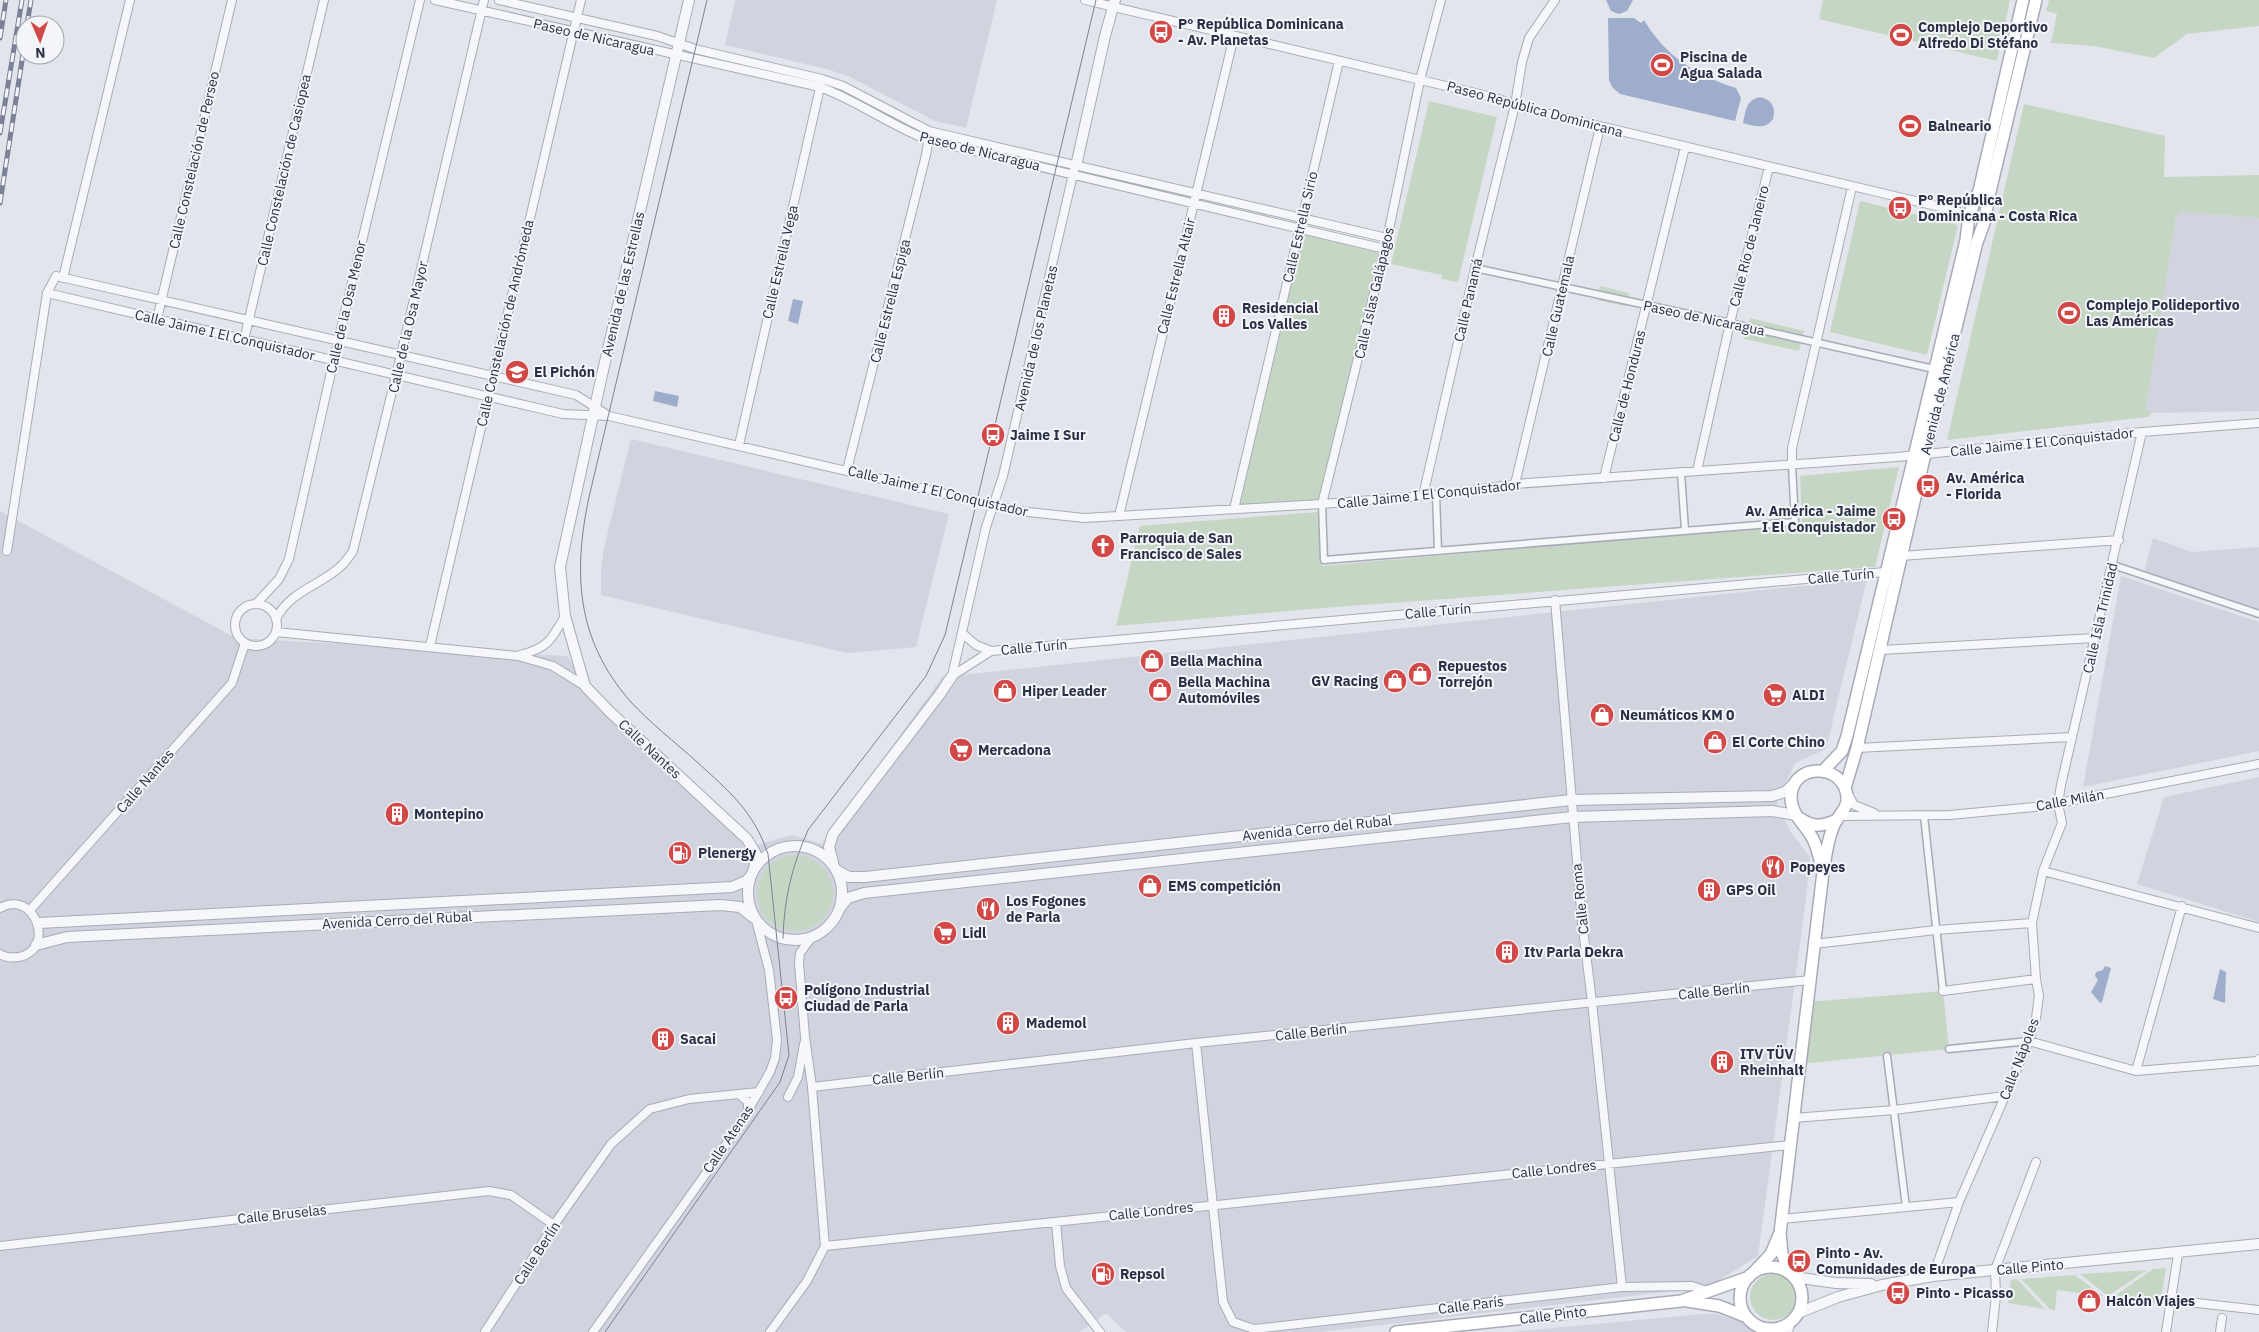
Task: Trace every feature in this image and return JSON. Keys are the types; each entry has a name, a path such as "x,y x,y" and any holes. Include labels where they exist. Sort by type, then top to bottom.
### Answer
{"main road":[{"name":"Avenida de América","path":"1845,789 1881,650 1901,556 1934,370 1966,240 1969,215 1978,191 2023,0"},
{"name":"Avenida de América","path":"1823,771 1842,751 1847,736 1885,572 1977,242 1985,220 1988,200 2036,0"},
{"path":"1780,1234 1771,1254 1751,1275 1742,1288 1740,1298 1742,1308 1747,1317 1755,1324 1776,1330 1792,1322 1802,1295 1800,1285 1793,1276 1782,1254 1780,1234 1823,872 1829,840 1847,800 1845,789 1834,775 1823,771 1813,771 1804,774 1797,781 1791,796 1792,807 1813,839 1823,872"},
{"path":"1798,817 1815,826 1824,826 1839,818"},
{"path":"1751,1275 1770,1267 1779,1268 1793,1276"},
{"name":"Calle Pinto","path":"1396,1332 1682,1301 1751,1275"},
{"name":"Calle Pinto","path":"1682,1301 1718,1306 1747,1317"}],"street":[{"path":"7,551 47,294 60,277 130,0"},
{"name":"Calle Constelación de Perseo","path":"157,319 232,0"},
{"name":"Calle Constelación de Casiopea","path":"244,340 324,0"},
{"name":"Calle de la Osa Menor","path":"256,604 279,579 289,559 338,340 420,0"},
{"name":"Paseo de Nicaragua","path":"435,0 676,55 843,86 929,131 1194,203 1385,249"},
{"name":"Calle de la Osa Mayor","path":"276,619 282,608 301,591 341,566 353,552 397,375 484,0"},
{"name":"Paseo de Nicaragua","path":"499,0 657,36 695,49 821,83 914,135 928,140 1196,194 1387,238"},
{"name":"Calle Constelación de Andrómeda","path":"430,646 581,0"},
{"name":"Avenida de las Estrellas","path":"585,686 565,616 560,567 689,0"},
{"name":"Paseo República Dominicana","path":"1085,0 1115,3 1234,36 1492,97 1515,105 1600,127 1985,220"},
{"name":"Calle Islas Galápagos","path":"1322,504 1385,249 1420,80 1441,0"},
{"name":"Calle Panamá","path":"1423,496 1475,268 1515,105 1522,62 1529,38 1555,0"},
{"name":"Avenida de los Planetas","path":"952,676 993,505 1005,466 1105,36 1115,3"},
{"name":"Calle Estrella Altair","path":"1119,516 1234,36"},
{"name":"Calle Estrella Sirio","path":"1234,510 1340,61"},
{"name":"Calle Estrella Vega","path":"739,445 821,83"},
{"name":"Calle Guatemala","path":"1515,484 1600,127"},
{"name":"Calle Estrella Espiga","path":"847,470 926,155 929,131"},
{"name":"Calle de Honduras","path":"1604,478 1685,147"},
{"name":"Calle Río de Janeiro","path":"1697,471 1730,323 1769,167"},
{"path":"1322,504 1324,560 1795,522 1792,448 1852,187"},
{"name":"Paseo de Nicaragua","path":"1475,268 1730,323 1934,370"},
{"name":"Calle Jaime I El Conquistador","path":"60,277 576,395 594,411 609,416 1019,511 1084,518 1234,510 1436,495 1515,484 1919,455 2142,432 2259,423"},
{"name":"Calle Jaime I El Conquistador","path":"47,294 562,414 594,411"},
{"name":"Calle Isla Trinidad","path":"2058,804 2142,432"},
{"path":"1681,473 1685,530"},
{"path":"1436,495 1438,551"},
{"path":"1901,556 2119,540"},
{"path":"2112,565 2259,614"},
{"name":"Calle Turín","path":"962,633 976,645 991,651 1885,572"},
{"name":"Calle Roma","path":"1555,600 1572,817 1622,1288"},
{"path":"256,604 267,607 276,619 276,632 263,645 252,646 245,644 236,633 236,619 243,609 256,604"},
{"name":"Calle Nantes","path":"518,656 537,651 547,644 565,616"},
{"name":"Calle Nantes","path":"276,632 518,656 553,666 585,686 610,712 747,840 756,854 753,873"},
{"path":"1881,650 2095,638"},
{"name":"Calle Nantes","path":"30,910 232,683 245,644"},
{"name":"Calle Turín","path":"835,868 829,847 833,834 952,676 991,651"},
{"path":"1857,748 2072,737"},
{"name":"Calle Milán","path":"1839,818 1878,815 1924,816 1978,813 2058,804 2259,764"},
{"name":"Avenida Cerro del Rubal","path":"835,868 849,877 865,877 1571,800 1772,796 1785,792 1797,781"},
{"path":"1845,789 1854,805 1878,815"},
{"name":"Calle Nápoles","path":"1933,1276 1959,1202 2029,1041 2036,1018 2039,996 2032,923 2043,871 2062,823 2058,804"},
{"name":"Avenida Cerro del Rubal","path":"840,908 848,898 864,893 1572,817 1772,811 1798,817"},
{"path":"1924,816 1943,991 2036,979"},
{"path":"770,1332 807,1281 825,1246 799,957 811,938 829,926 840,908 841,883 835,868 817,851 786,846 768,854 753,873 748,898 755,919 766,930 777,936 799,940 811,938"},
{"path":"2043,871 2182,906 2259,928"},
{"name":"Avenida Cerro del Rubal","path":"38,923 732,887 746,881 753,873"},
{"path":"0,908 12,904 30,910 38,923 40,934 36,945 30,952 13,958 0,954"},
{"name":"Avenida Cerro del Rubal","path":"36,945 76,937 721,905 740,907 755,919"},
{"path":"2136,1070 2182,906"},
{"name":"Calle Atenas","path":"594,1332 748,1110 776,1058 777,1040 770,970 755,919"},
{"path":"1814,944 1936,930 2032,923"},
{"name":"Calle Berlín","path":"812,1087 1196,1044 1810,980"},
{"path":"788,1097 798,1077 805,1037"},
{"path":"1949,1049 2029,1041 2136,1070 2258,1061 2259,1058"},
{"path":"1196,1044 1214,1204"},
{"path":"1887,1056 1906,1207"},
{"name":"Calle Berlín","path":"485,1332 554,1225 611,1144 650,1110 689,1099 759,1092"},
{"path":"739,1094 748,1102 748,1110"},
{"path":"1794,1118 1894,1110 2005,1096"},
{"name":"Calle Londres","path":"825,1246 1790,1145"},
{"path":"1992,1332 1996,1296 1995,1270 2036,1162"},
{"name":"Calle Bruselas","path":"0,1246 489,1191 511,1195 554,1225"},
{"path":"1782,1219 1959,1202"},
{"name":"Calle París","path":"1214,1204 1223,1302 1233,1322 1254,1330 1622,1288 1692,1286 1709,1292"},
{"path":"1056,1222 1060,1266 1066,1288 1091,1323 1100,1332"},
{"name":"Calle Pinto","path":"1792,1322 1838,1297 1882,1285 1933,1276 2178,1254 2259,1244"},
{"path":"2166,1332 2178,1254"},
{"name":"Calle Pinto","path":"1793,1276 1836,1283 1882,1285"},
{"path":"2172,1300 2259,1310"},
{"path":"2220,1332 2222,1318"},
{"path":"1089,1332 1091,1323"}],"shaded area":[{"path":"735,0 997,0 966,128 935,121 848,76 725,45"},
{"path":"2182,212 2259,218 2259,411 2152,413 2146,408 2176,217"},
{"path":"631,439 949,514 916,647 847,653 601,595 601,571 604,548"},
{"path":"0,511 236,638 567,656 593,691 757,845 792,835 822,844 942,677 1867,579 1826,749 1795,763 1777,803 1790,831 1810,857 1758,1256 1708,1287 1321,1332 1126,1332 1106,1313 1080,1332 0,1332"},
{"path":"2153,538 2192,552 2259,547 2259,610 2144,572"},
{"path":"2121,576 2259,622 2259,751 2083,787"},
{"path":"2259,777 2259,922 2137,884 2164,797"},
{"path":"1715,1314 1742,1322 1755,1332 1511,1332"}],"green space":[{"path":"1823,0 2010,0 1997,61 1819,19"},
{"path":"2049,0 2259,0 2259,26 2187,34 2154,58 2094,46 2051,43 2057,14 2046,11"},
{"path":"1429,101 1497,117 1458,282 1441,279 1442,275 1391,264"},
{"name":"Complejo Polideportivo Las Américas","path":"2024,104 2165,136 2164,177 2259,175 2259,218 2182,212 2176,217 2146,408 2152,413 2148,417 1947,440"},
{"path":"1860,201 1958,225 1927,355 1830,332"},
{"path":"1301,228 1380,247 1322,504 1235,509"},
{"path":"1600,286 1629,293 1626,306 1597,300"},
{"path":"1750,318 1804,331 1799,351 1744,339"},
{"path":"1899,467 1875,567 1336,607 1116,626 1140,526 1318,512 1322,566 1802,523 1800,476"},
{"path":"795,855 810,858 822,866 830,878 833,893 830,908 822,920 810,928 795,931 780,928 768,920 760,908 757,893 760,878 768,866 780,858"},
{"path":"1943,991 1949,1049 1800,1064 1807,1002"},
{"path":"2166,1268 2160,1304 2112,1298 2153,1269"},
{"path":"2147,1270 2108,1296 2080,1274"},
{"path":"1769,1274 1777,1274 1786,1278 1792,1284 1796,1297 1792,1310 1786,1316 1777,1320 1769,1320 1760,1316 1754,1310 1750,1301 1750,1293 1754,1284 1760,1278"},
{"path":"2075,1275 2103,1296 2057,1290 2055,1310 2051,1310 2021,1279"},
{"path":"2017,1279 2045,1309 2008,1303 2011,1280"}],"water":[{"path":"1606,0 1633,0 1627,11 1619,14 1611,11"},
{"path":"1608,18 1634,18 1641,23 1644,20 1652,33 1683,63 1695,71 1736,88 1741,98 1735,121 1620,94 1612,87 1609,80"},
{"path":"1760,97 1768,100 1772,105 1774,111 1773,119 1763,126 1743,123 1749,103 1755,98"},
{"path":"793,299 803,301 798,324 788,321"},
{"path":"655,391 679,396 677,407 653,401"},
{"path":"2105,966 2111,968 2102,1002 2100,1003 2091,992 2098,980 2095,976 2096,972 2103,970"},
{"path":"2220,969 2226,972 2225,1003 2213,999"}],"tram line":[{"path":"605,1332 780,1082 789,1055 768,854 762,839 748,814 730,793 654,725 630,701 612,678 599,654 589,629 583,604 581,579 581,552 589,497 707,0"},
{"path":"783,938 785,910 790,883 797,857 808,830 926,676 945,635 1096,0"}],"railway":[{"path":"0,38 6,0"},
{"path":"0,133 22,0"},
{"path":"29,15 31,0"},
{"path":"0,203 21,65"}],"place":[{"name":"Pº República Dominicana - Av. Planetas","path":"1161,32"},
{"name":"Complejo Deportivo Alfredo Di Stéfano","path":"1901,35"},
{"name":"Piscina de Agua Salada","path":"1662,65"},
{"name":"Balneario","path":"1910,126"},
{"name":"Pº República Dominicana - Costa Rica","path":"1900,208"},
{"name":"Complejo Polideportivo Las Américas","path":"2069,313"},
{"name":"Residencial Los Valles","path":"1224,316"},
{"name":"El Pichón","path":"517,372"},
{"name":"Jaime I Sur","path":"993,435"},
{"name":"Av. América - Florida","path":"1928,486"},
{"name":"Av. América - Jaime I El Conquistador","path":"1894,519"},
{"name":"Parroquia de San Francisco de Sales","path":"1103,546"},
{"name":"Bella Machina","path":"1152,661"},
{"name":"Repuestos Torrejón","path":"1420,674"},
{"name":"GV Racing","path":"1395,681"},
{"name":"Bella Machina Automóviles","path":"1160,690"},
{"name":"Hiper Leader","path":"1005,691"},
{"name":"ALDI","path":"1775,695"},
{"name":"Neumáticos KM 0","path":"1602,715"},
{"name":"El Corte Chino","path":"1715,742"},
{"name":"Mercadona","path":"961,750"},
{"name":"Montepino","path":"397,814"},
{"name":"Plenergy","path":"680,853"},
{"name":"Popeyes","path":"1773,867"},
{"name":"EMS competición","path":"1150,886"},
{"name":"GPS Oil","path":"1709,890"},
{"name":"Los Fogones de Parla","path":"988,909"},
{"name":"Lidl","path":"945,933"},
{"name":"Itv Parla Dekra","path":"1507,952"},
{"name":"Polígono Industrial Ciudad de Parla","path":"786,998"},
{"name":"Mademol","path":"1008,1023"},
{"name":"Sacai","path":"663,1039"},
{"name":"ITV TÜV Rheinhalt","path":"1722,1062"},
{"name":"Pinto - Av. Comunidades de Europa","path":"1799,1261"},
{"name":"Repsol","path":"1103,1274"},
{"name":"Pinto - Picasso","path":"1898,1293"},
{"name":"Halcón Viajes","path":"2089,1301"}]}
